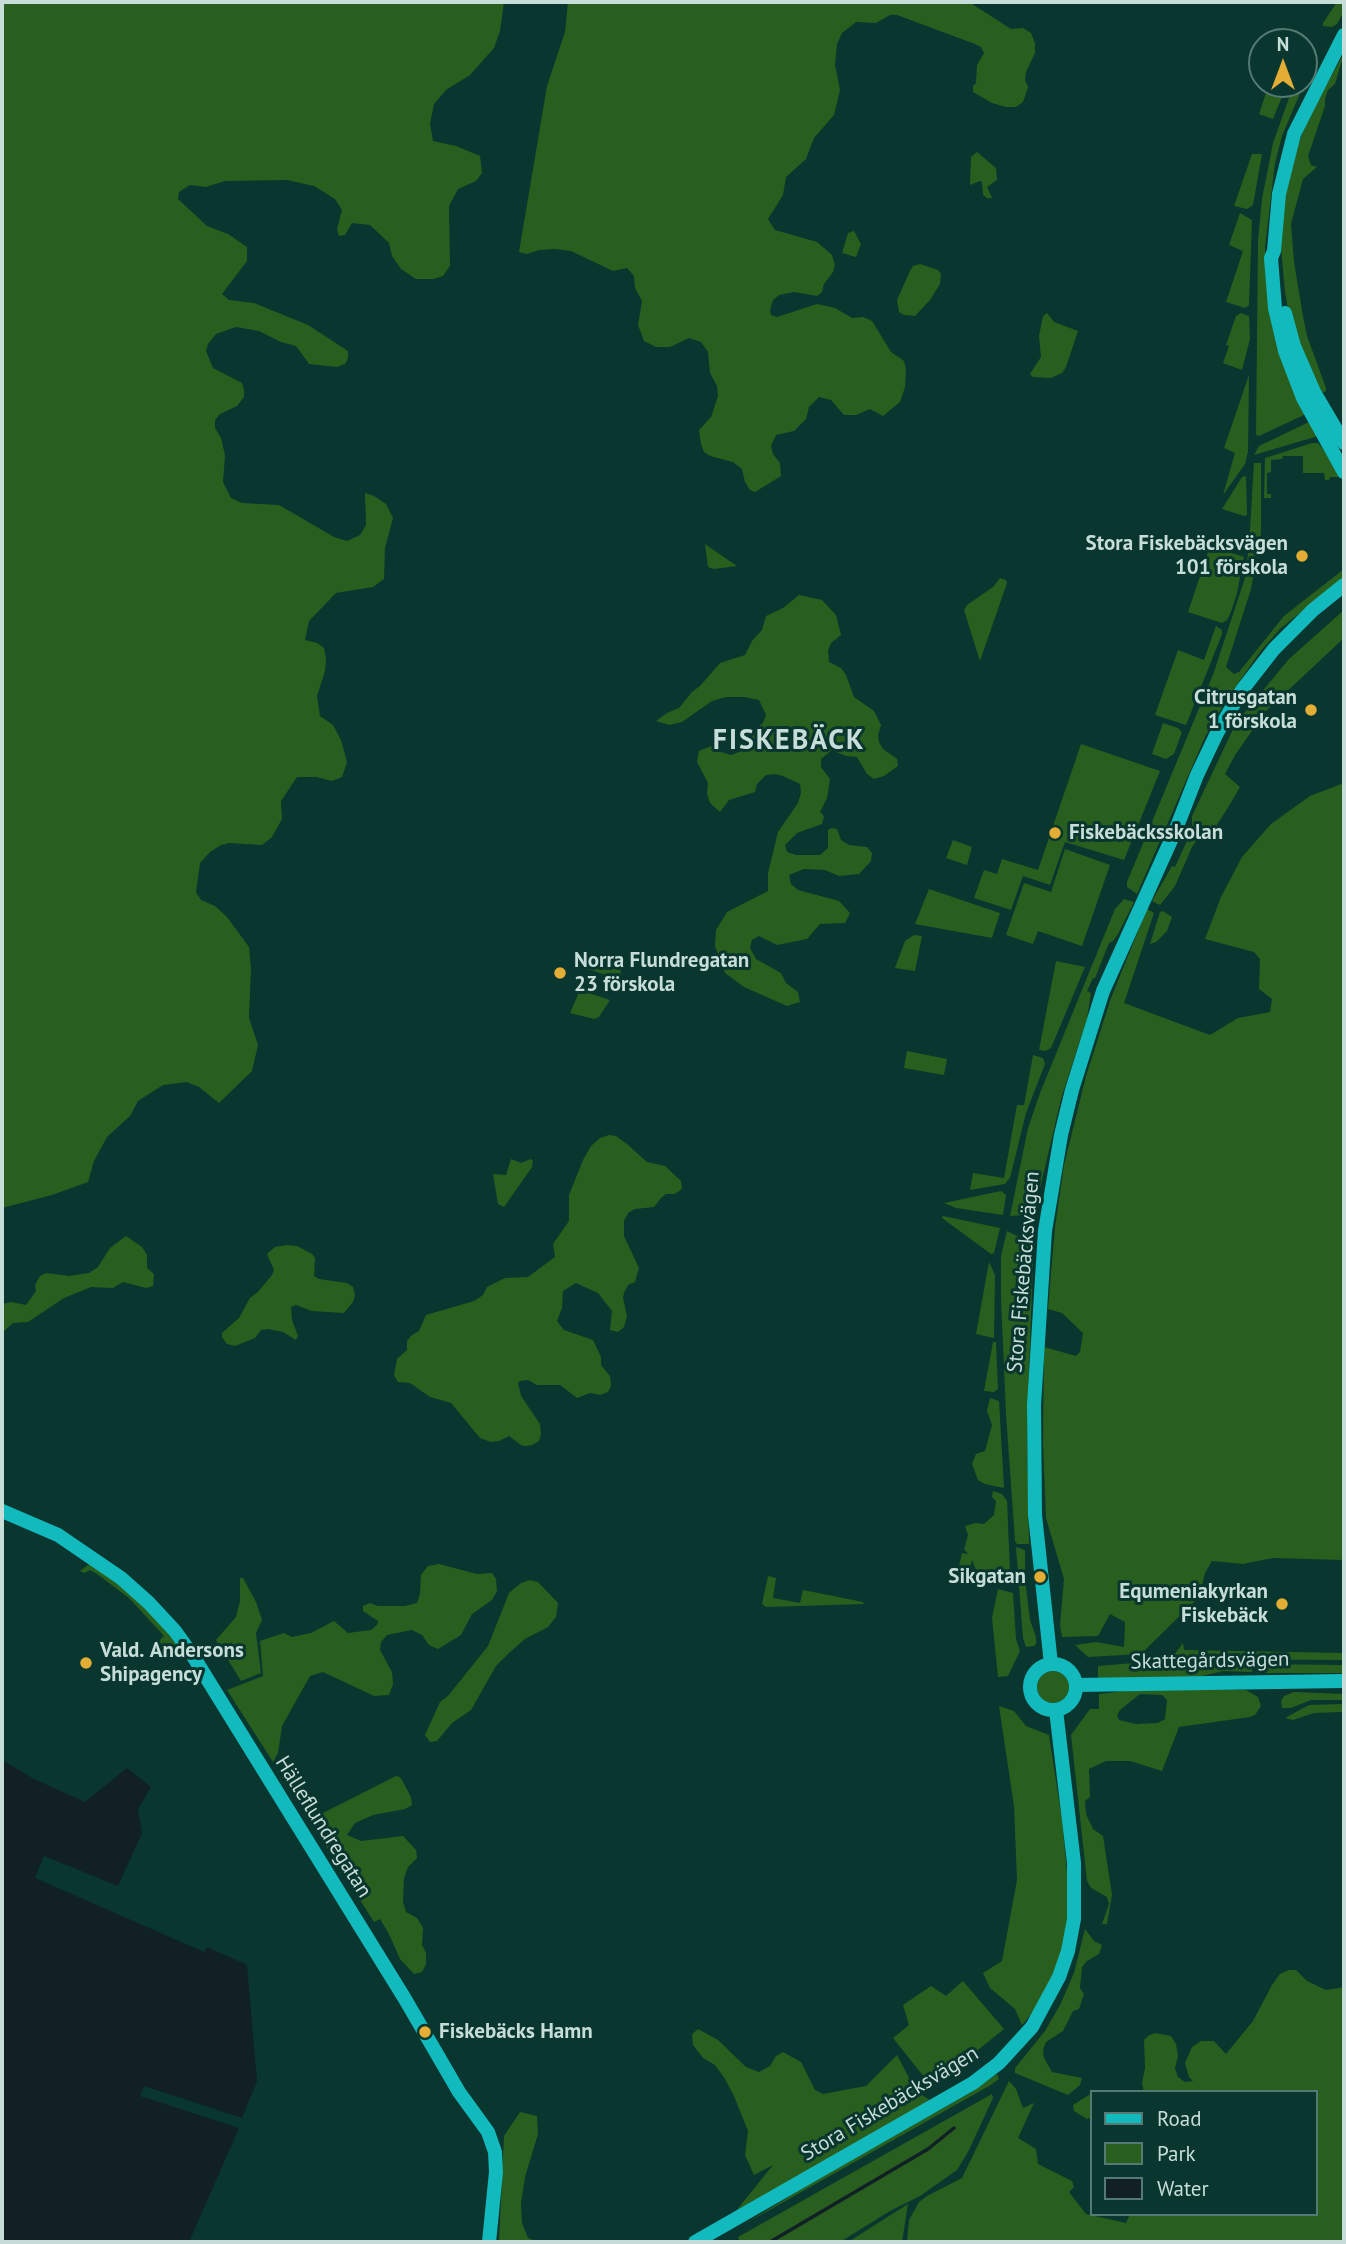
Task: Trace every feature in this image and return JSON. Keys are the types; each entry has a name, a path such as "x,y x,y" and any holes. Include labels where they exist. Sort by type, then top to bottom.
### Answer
{"street":[{"path":"1344,35 1294,134 1279,194 1274,251 1270,258 1275,308 1284,351 1303,398 1344,472"},
{"path":"1274,251 1278,256 1283,306 1294,346 1314,392 1344,443"},
{"name":"Stora Fiskebäcksvägen","path":"1051,1664 1035,1515 1034,1405 1045,1231 1052,1180 1072,1090 1103,990 1176,830 1196,775 1217,733 1242,691 1274,649 1313,610 1344,585"},
{"name":"Hälleflundregatan","path":"2,1511 58,1535 121,1578 158,1612 193,1656 405,1999 459,2092 488,2132 495,2152 496,2172 489,2242"},
{"path":"1051,1664 1066,1668 1074,1677 1076,1685 1072,1700 1056,1710 1045,1709 1036,1703 1030,1688 1035,1672 1051,1664"},
{"name":"Skattegårdsvägen","path":"1076,1685 1344,1681"},
{"name":"Stora Fiskebäcksvägen","path":"695,2242 973,2083 1009,2054 1032,2026 1052,1994 1061,1973 1070,1942 1075,1908 1074,1863 1056,1710"}],"green space":[{"path":"2,2 504,2 500,31 494,48 470,75 446,90 434,104 430,124 433,141 456,146 480,156 482,173 476,181 458,189 449,206 450,266 443,276 416,279 401,269 392,256 389,243 370,225 352,223 345,235 339,236 337,229 342,210 335,199 314,186 287,180 225,181 206,187 190,185 179,192 178,199 207,226 228,234 247,247 247,261 222,294 229,300 254,303 308,325 348,351 345,364 337,367 309,364 296,346 259,331 236,327 216,334 208,344 206,351 213,368 242,383 244,390 244,397 237,406 220,414 215,420 215,428 221,438 225,455 223,482 231,498 242,503 279,505 334,537 347,541 360,535 366,525 365,493 374,496 386,504 393,518 385,548 384,579 373,587 336,593 309,621 305,640 324,648 325,671 317,696 320,716 333,725 341,740 347,762 342,777 332,781 316,777 297,777 281,801 282,819 272,837 262,845 221,845 200,863 196,892 201,900 215,906 227,917 249,947 249,1018 258,1045 252,1071 219,1103 199,1087 187,1082 163,1085 138,1101 130,1116 107,1137 94,1161 88,1182 2,1208"},
{"path":"568,2 969,2 1011,29 1023,28 1031,33 1035,43 1035,53 1026,72 1028,87 1023,102 1016,107 1006,107 992,103 973,92 977,65 984,53 981,47 975,44 897,15 890,15 876,23 856,22 842,33 837,44 835,65 840,90 834,115 814,138 806,159 786,177 783,195 768,219 775,230 817,242 832,255 835,265 822,292 817,296 794,292 779,295 773,300 770,310 771,315 777,317 817,304 835,308 852,318 863,317 872,321 891,352 904,361 905,387 900,402 883,416 870,409 856,415 844,415 831,400 819,397 809,407 806,419 794,431 776,435 771,446 780,463 781,476 755,492 750,490 745,482 742,469 733,462 710,456 704,452 701,444 699,430 711,417 718,396 717,386 710,373 708,352 701,342 689,338 670,347 656,347 644,341 638,325 642,301 635,288 634,276 627,268 613,271 571,251 555,249 527,254 519,252 547,86 565,32"},
{"path":"1337,2 1344,2 1344,11 1337,24 1332,27 1323,26 1323,23"},
{"path":"1344,53 1335,84 1328,90 1308,156 1311,165 1317,167 1303,179 1291,224 1294,262 1307,336 1326,388 1326,391 1318,395 1291,326 1280,237 1286,187 1294,154 1309,117"},
{"path":"1264,98 1281,98 1273,119 1259,114"},
{"path":"1289,98 1298,98 1282,136 1275,163 1265,247 1267,282 1306,414 1259,436 1256,435 1258,240 1262,199 1273,143"},
{"path":"977,152 996,168 997,180 987,187 992,198 983,195 982,182 970,185 971,157"},
{"path":"1252,154 1262,154 1253,205 1247,209 1234,206"},
{"path":"1240,213 1252,220 1249,305 1245,308 1226,302 1243,251 1229,245"},
{"path":"854,231 861,244 856,257 842,253 848,233"},
{"path":"920,264 938,270 941,274 940,284 915,316 904,315 899,312 897,300 913,266"},
{"path":"1047,313 1054,322 1078,331 1062,373 1051,378 1033,377 1030,374 1041,357 1039,336 1043,316"},
{"path":"1241,313 1249,316 1250,339 1242,370 1223,363 1236,316"},
{"path":"1249,375 1248,452 1245,464 1223,495 1235,453 1224,448"},
{"path":"1311,421 1318,436 1254,455 1259,446"},
{"path":"1318,443 1323,449 1340,477 1325,480 1324,473 1303,473 1303,456 1283,456 1282,459 1271,460 1271,472 1267,473 1267,494 1271,494 1271,498 1264,498 1265,458"},
{"path":"1254,463 1261,463 1261,533 1251,589 1226,667 1234,674 1239,672 1284,616 1344,569 1344,577 1280,629 1227,699 1205,737 1137,894 1127,887 1127,882 1214,672 1245,578"},
{"path":"1246,476 1247,515 1222,509 1242,477"},
{"path":"705,544 737,566 714,569 708,567"},
{"path":"1210,546 1244,557 1231,612 1222,623 1188,612"},
{"path":"1000,578 1007,583 980,661 964,610"},
{"path":"799,595 822,600 836,615 841,635 831,643 828,651 829,662 841,668 846,675 854,697 874,711 881,725 879,742 883,749 897,759 898,766 884,776 874,779 867,774 857,757 832,750 821,759 821,767 830,779 827,798 820,812 824,816 822,824 797,833 785,845 787,852 796,855 820,855 828,848 828,830 832,828 837,829 841,840 849,845 867,847 872,853 871,861 859,874 839,876 825,870 804,869 789,875 791,884 798,890 839,901 850,913 845,923 820,924 807,939 777,945 759,936 752,940 750,948 756,959 781,973 786,983 798,992 800,1002 787,1006 744,987 725,973 715,946 716,930 727,912 768,891 768,873 778,832 798,803 800,784 783,776 766,775 757,784 755,792 729,800 720,812 710,803 708,783 697,762 699,751 711,746 731,755 747,749 750,733 763,723 766,715 759,700 726,697 712,701 682,722 669,725 656,721 679,708 720,663 745,655 762,630 766,616 783,608"},
{"path":"1344,610 1344,638 1266,711 1225,774 1240,787 1229,806 1207,840 1196,841 1175,886 1160,905 1152,901 1172,866 1175,867 1192,830 1192,816 1236,723 1289,659"},
{"path":"1216,626 1222,630 1222,634 1186,725 1155,715 1178,650 1204,660"},
{"path":"1163,723 1182,732 1174,754 1166,759 1152,754"},
{"path":"1081,744 1160,771 1124,860 1065,842 1050,885 1023,876 1011,910 974,898 984,870 997,874 1002,859 1038,870"},
{"path":"1344,783 1344,1560 1273,1558 1243,1564 1212,1561 1205,1573 1199,1597 1141,1654 1088,1657 1075,1645 1096,1642 1124,1647 1125,1622 1110,1614 1098,1636 1062,1637 1060,1625 1064,1579 1046,1518 1043,1442 1044,1347 1076,1356 1080,1352 1083,1333 1062,1313 1048,1309 1064,1165 1086,1076 1111,998 1147,909 1154,913 1124,1003 1210,1035 1238,1018 1270,1012 1272,999 1259,989 1260,959 1254,952 1205,939 1221,897 1242,857 1271,824 1310,796"},
{"path":"953,840 972,847 967,865 946,858"},
{"path":"1065,849 1110,865 1082,946 1038,931 1033,944 1006,935 1024,883 1051,892"},
{"path":"929,889 1000,913 992,938 915,924"},
{"path":"1124,899 1134,902 1118,934 1109,943 1087,991 1091,993 1087,1019 1061,1099 1038,1197 1029,1211 1023,1215 1010,1216 1028,1128 1040,1093 1115,909"},
{"path":"1160,912 1172,917 1167,931 1150,944"},
{"path":"914,935 922,936 915,971 895,968 905,941"},
{"path":"590,953 620,967 622,980 618,989 611,987 613,977 587,969"},
{"path":"1056,961 1085,967 1051,1048 1045,1051 1039,1050"},
{"path":"580,990 610,1000 599,1017 594,1019 570,1013"},
{"path":"907,1051 947,1059 944,1075 904,1068"},
{"path":"1033,1055 1043,1058 1045,1064 1026,1113 1010,1178 1005,1184 970,1190 973,1173 1004,1178 1017,1105 1024,1105"},
{"path":"616,1136 647,1162 665,1166 681,1181 682,1189 675,1194 666,1194 654,1207 635,1209 628,1213 624,1221 624,1236 639,1268 635,1282 628,1285 624,1293 627,1316 624,1327 618,1332 610,1330 612,1311 598,1293 576,1283 563,1291 562,1308 557,1321 564,1330 593,1340 601,1357 601,1365 610,1376 611,1386 608,1392 600,1395 590,1393 577,1398 560,1385 537,1385 528,1380 520,1381 518,1383 521,1396 540,1424 539,1441 525,1446 509,1436 491,1442 480,1438 451,1403 430,1397 410,1383 398,1382 394,1375 397,1359 407,1350 407,1341 419,1331 426,1315 474,1301 483,1295 487,1287 505,1278 528,1277 555,1257 553,1244 569,1221 569,1195 583,1160 591,1146 600,1138"},
{"path":"511,1159 521,1163 531,1159 533,1161 532,1167 504,1207 498,1204 493,1174 506,1175"},
{"path":"1001,1191 1006,1195 1003,1215 956,1208 944,1203"},
{"path":"943,1216 1000,1228 994,1253 991,1254 942,1218"},
{"path":"1007,1231 1025,1240 1033,1262 1027,1426 1029,1544 1017,1544 1015,1541 1006,1414 1001,1256"},
{"path":"126,1236 142,1247 147,1255 147,1268 154,1274 153,1286 146,1288 123,1282 113,1288 91,1287 64,1298 28,1322 13,1323 2,1333 2,1304 11,1302 26,1305 36,1291 35,1285 40,1276 46,1273 69,1276 89,1273 98,1267 110,1248"},
{"path":"297,1246 312,1254 315,1258 314,1276 347,1283 353,1287 353,1302 344,1313 312,1311 296,1305 291,1307 298,1336 296,1340 283,1332 268,1329 261,1330 255,1338 235,1346 227,1344 222,1333 239,1318 250,1298 272,1275 274,1270 267,1254 275,1247"},
{"path":"989,1262 995,1275 994,1338 976,1334"},
{"path":"993,1342 996,1342 998,1389 994,1392 984,1391"},
{"path":"990,1398 999,1401 1004,1488 978,1480 972,1464 976,1454 985,1451 992,1425 987,1411"},
{"path":"993,1491 1002,1494 1007,1501 1010,1572 1009,1577 1001,1581 985,1579 978,1575 972,1560 969,1573 958,1571 962,1553 968,1554 964,1549 968,1535 965,1526 984,1524 994,1515 996,1501 992,1497"},
{"path":"1016,1547 1025,1550 1030,1620 1036,1637 1034,1646 1026,1647 1023,1638"},
{"path":"439,1564 477,1574 492,1573 496,1579 497,1591 492,1600 472,1614 461,1635 438,1649 412,1630 387,1635 381,1642 380,1650 392,1672 393,1684 389,1695 374,1696 323,1672 310,1676 282,1726 278,1753 273,1762 227,1690 263,1676 260,1641 284,1633 292,1637 311,1633 334,1621 348,1633 371,1630 378,1621 363,1611 363,1606 370,1603 378,1606 405,1606 417,1603 421,1575 428,1566"},
{"path":"88,1565 101,1569 155,1617 179,1647 174,1655 167,1656 158,1649 156,1644 164,1636 129,1598 90,1570 84,1573 80,1571"},
{"path":"768,1576 776,1578 773,1598 800,1603 803,1590 864,1604 766,1607 762,1604"},
{"path":"240,1578 243,1578 256,1602 262,1620 256,1633 261,1673 241,1681 216,1640 236,1617 240,1601"},
{"path":"530,1580 538,1582 558,1603 556,1617 548,1627 525,1639 509,1653 496,1666 471,1710 452,1723 437,1741 430,1742 425,1735 440,1702 448,1696 488,1646 509,1593 521,1583"},
{"path":"998,1589 1013,1593 1016,1639 1020,1651 1008,1676 998,1677 992,1618"},
{"path":"1183,1643 1184,1650 1344,1653 1344,1660 1171,1659"},
{"path":"1134,1663 1252,1665 1252,1672 1223,1671 1190,1679 1098,1678 1098,1666"},
{"path":"1257,1664 1344,1665 1344,1673 1256,1673"},
{"path":"1053,1671 1064,1676 1069,1687 1064,1698 1053,1703 1042,1698 1037,1687 1042,1676"},
{"path":"1134,1690 1246,1690 1258,1697 1261,1706 1255,1715 1250,1717 1179,1727 1162,1771 1130,1761 1106,1761 1089,1769 1090,1797 1085,1801 1086,1814 1093,1829 1103,1836 1112,1895 1107,1924 1102,1924 1109,1904 1107,1897 1091,1888 1087,1881 1071,1735 1090,1709 1099,1709 1099,1694","holes":["1140,1694 1162,1695 1167,1700 1165,1719 1158,1723 1136,1724 1119,1720 1117,1715 1120,1710"]},
{"path":"1294,1692 1344,1694 1344,1700 1311,1700 1291,1708 1282,1708 1281,1701 1284,1696"},
{"path":"1344,1704 1342,1712 1314,1713 1293,1720 1285,1718 1309,1705"},
{"path":"999,1706 1014,1711 1026,1726 1049,1735 1062,1820 1069,1893 1068,1923 1059,1965 1042,2001 1022,2025 1015,2009 990,1988 983,1973 1002,1961 1017,1880 1014,1806"},
{"path":"396,1776 403,1782 412,1805 405,1809 373,1815 355,1823 347,1835 361,1841 403,1836 416,1850 417,1858 408,1867 404,1878 403,1902 406,1912 417,1918 423,1928 422,1945 426,1953 426,1964 422,1972 414,1974 400,1959 380,1919 374,1922 315,1829 323,1813"},
{"path":"1085,1929 1094,1941 1102,1945 1099,1954 1082,1967 1080,1988 1084,1994 1079,2009 1073,2011 1063,2031 1046,2042 1043,2050 1044,2058 1052,2072 1082,2078 1080,2085 1068,2095 1015,2073 1015,2068 1045,2031 1060,2005 1074,1973"},
{"path":"1296,1970 1307,1981 1326,1990 1344,1987 1344,2242 907,2242 909,2220 919,2202 962,2178 1009,2081 1016,2089 1023,2108 1034,2103 1018,2138 1036,2149 1038,2164 1072,2181 1074,2187 1069,2192 1090,2216 1126,2223 1129,2216 1318,2216 1318,2090 1144,2090 1142,2083 1145,2068 1144,2040 1148,2036 1155,2033 1171,2036 1176,2044 1178,2056 1175,2068 1178,2077 1185,2082 1193,2081 1185,2063 1192,2047 1201,2041 1214,2041 1226,2054 1253,2021 1280,1974"},
{"path":"963,1981 1004,2029 932,2087 893,2038 909,2025 903,2005 931,1986 946,1996"},
{"path":"698,2029 718,2040 746,2067 759,2072 770,2066 776,2056 783,2052 801,2062 815,2090 823,2094 866,2086 897,2055 916,2091 931,2101 736,2211 773,2165 754,2175 745,2155 748,2131 734,2096 715,2065 703,2058 693,2045 692,2034"},
{"path":"997,2074 999,2079 989,2086 743,2225 970,2093"},
{"path":"992,2094 993,2098 957,2170 920,2196 840,2242 740,2242 738,2237"},
{"path":"1090,2094 1090,2118 1087,2119 1074,2111 1073,2105"},
{"path":"520,2112 537,2116 538,2134 525,2177 521,2203 522,2223 528,2238 538,2242 499,2242 504,2136"},
{"path":"908,2204 902,2242 848,2242"}],"water":[{"path":"2,1760 34,1779 85,1802 127,1768 151,1787 138,1809 142,1833 118,1886 44,1856 35,1878 204,1952 207,1947 247,1965 257,2081 242,2118 144,2086 140,2096 239,2128 189,2242 2,2242"}],"waterway":[{"path":"770,2242 928,2149 954,2128"}],"place":[{"name":"Stora Fiskebäcksvägen 101 förskola","path":"1302,556"},
{"name":"Citrusgatan 1 förskola","path":"1311,710"},
{"name":"Fiskebäcksskolan","path":"1055,833"},
{"name":"Norra Flundregatan 23 förskola","path":"560,973"},
{"name":"Sikgatan","path":"1040,1577"},
{"name":"Equmeniakyrkan Fiskebäck","path":"1282,1604"},
{"name":"Vald. Andersons Shipagency","path":"86,1663"},
{"name":"Fiskebäcks Hamn","path":"425,2032"}],"district":[{"name":"FISKEBÄCK","path":"789,741"}]}
